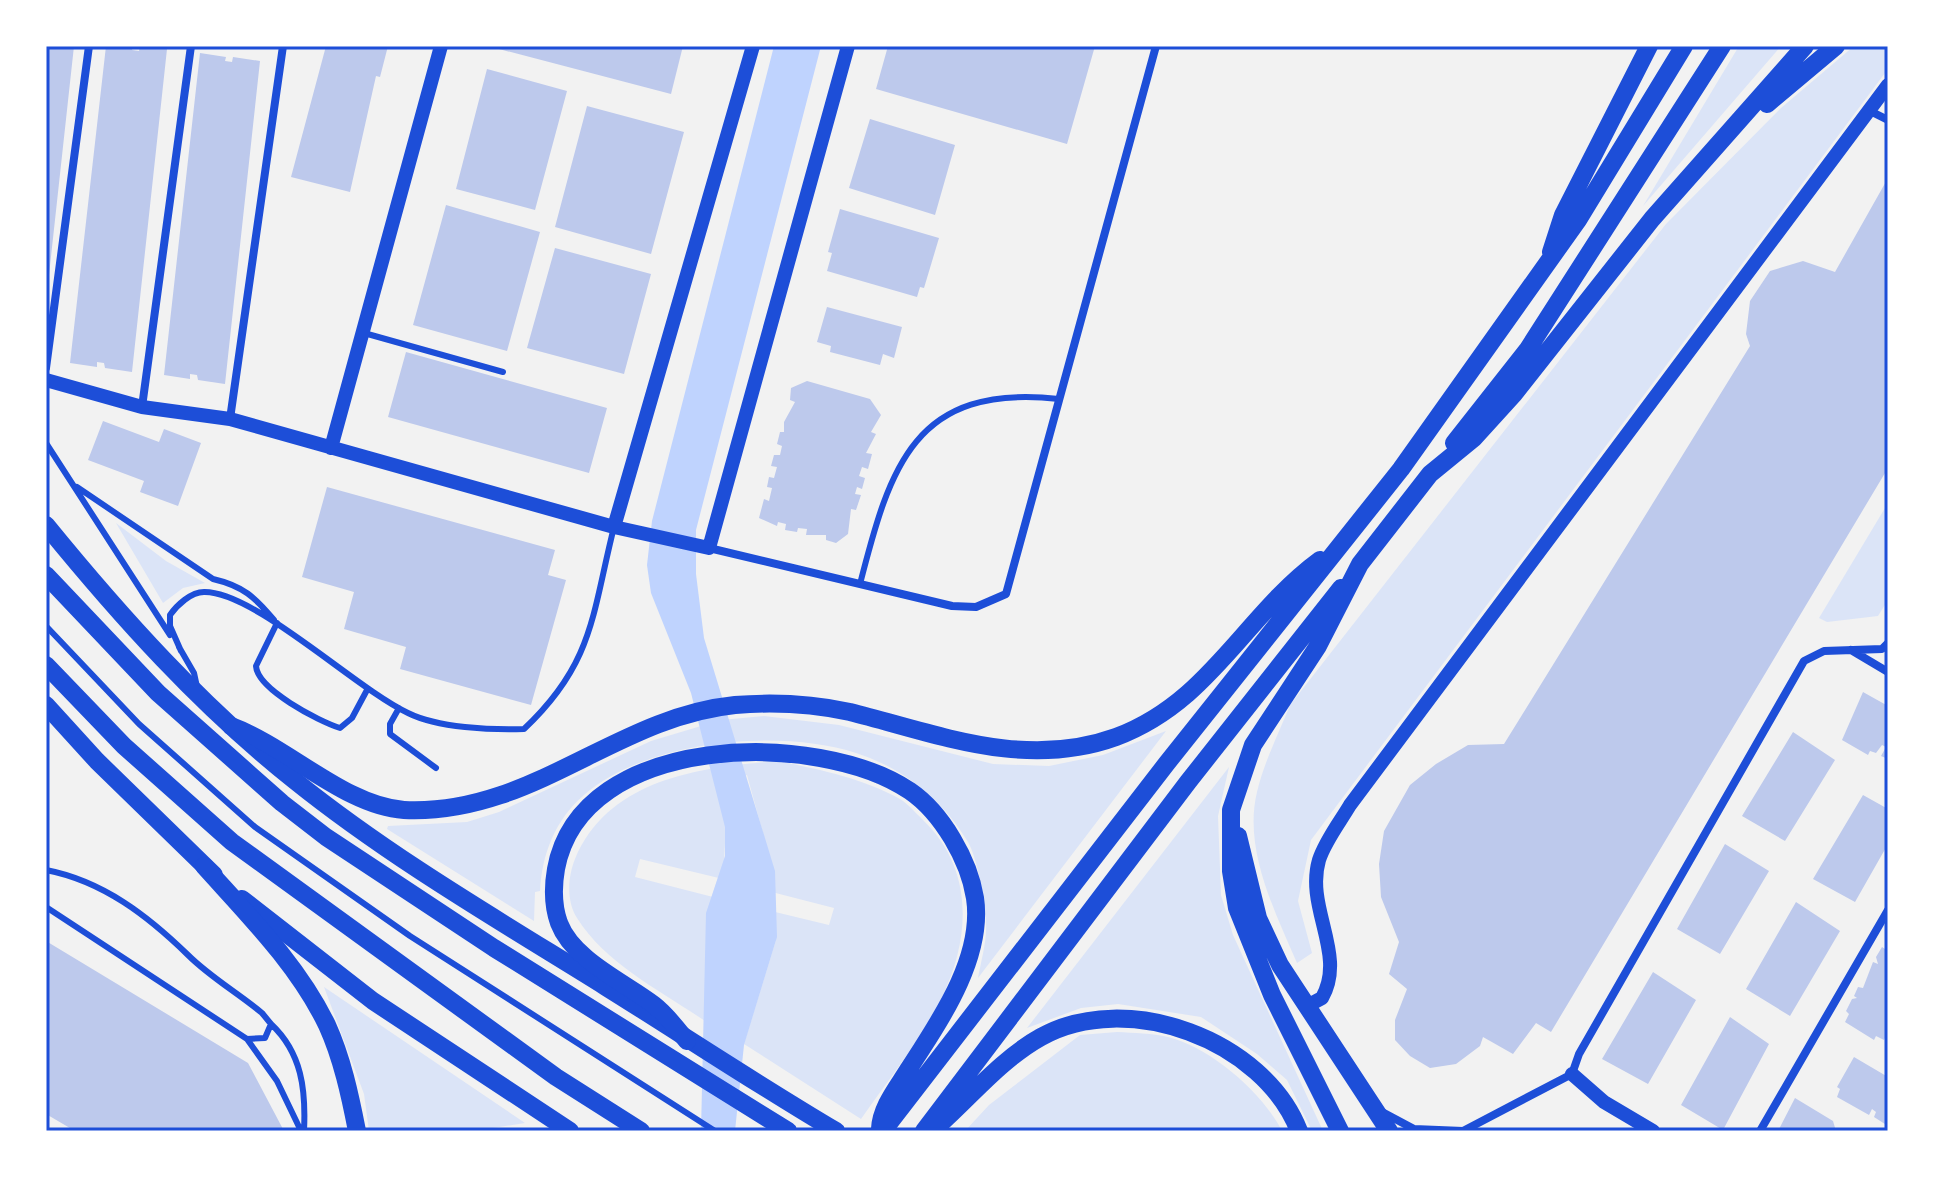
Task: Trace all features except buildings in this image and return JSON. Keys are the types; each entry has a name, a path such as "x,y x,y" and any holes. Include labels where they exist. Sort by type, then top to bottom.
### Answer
{"main road":[{"path":"1549,264 1554,237 1563,215 1649,46"},
{"path":"881,1131 1401,469 1549,264 1684,46"},
{"path":"924,1131 1188,782 1528,349 1722,46"},
{"path":"1430,474 1474,438 1514,394 1606,276 1805,46"},
{"path":"1727,136 1836,46"},
{"path":"46,525 103,594 199,695 231,726 341,816 687,1041 836,1131"},
{"path":"231,726 261,737 313,773 370,803 401,810 462,808 502,797 636,733 709,710 735,706 810,706 847,712 947,739 1018,752 1088,745 1146,723 1184,698 1223,661 1298,576 1341,545"},
{"path":"1340,1131 1272,995 1237,908 1231,871 1231,810 1253,745 1318,646 1360,564"},
{"path":"46,575 181,715 326,837 494,948 788,1131"},
{"path":"46,665 135,757 232,842 521,1053 641,1131"},
{"path":"46,705 97,761 204,866 274,945 326,1025 345,1076 357,1131"},
{"path":"687,1041 658,1008 588,958 559,925 554,905 558,857 581,817 605,795 646,771 715,754 786,751 841,760 892,780 924,804 951,839 972,884 976,916 960,977 936,1026 892,1097 881,1119 881,1131"},
{"path":"1231,810 1258,918 1280,965 1389,1131"},
{"path":"204,866 308,953 373,1001 570,1131"},
{"path":"931,1131 1040,1037 1094,1019 1176,1028 1229,1051 1270,1085 1299,1131"}],"street":[{"path":"46,368 89,46"},
{"path":"142,407 191,46"},
{"path":"230,419 283,46"},
{"path":"331,448 441,46"},
{"path":"614,527 753,46"},
{"path":"709,548 848,46"},
{"path":"46,380 142,407 230,419 614,527 952,606 976,607 1006,594 1156,46"},
{"path":"1307,1006 1322,998 1333,971 1316,894 1319,859 1350,805 1802,196 1888,85"},
{"path":"1870,111 1888,120"},
{"path":"1374,1106 1414,1129 1463,1131 1572,1074 1579,1054 1804,661 1824,651 1882,649 1888,643"},
{"path":"1848,648 1888,672"},
{"path":"1760,1131 1884,925 1888,910"},
{"path":"1572,1074 1604,1102 1653,1131"}],"lane":[{"path":"363,333 503,372"},
{"path":"860,584 880,505 899,462 918,438 972,405 1018,397 1059,399"},
{"path":"46,443 181,651 194,673 199,695"},
{"path":"76,486 213,579 238,585 256,597 277,623"},
{"path":"181,651 170,626 170,615 185,600 200,592 233,597 277,623 367,690 411,715 489,730 524,729 550,704 578,661 595,618 614,527"},
{"path":"277,623 256,666 259,680 276,693 340,728 352,718 367,690"},
{"path":"46,626 139,724 255,827 410,936 715,1131"},
{"path":"399,708 390,724 390,734 436,768"},
{"path":"46,870 79,880 133,906 271,1024 292,1046 303,1084 302,1131"},
{"path":"46,907 247,1039 277,1081 302,1131"},
{"path":"247,1039 265,1038 271,1024"}],"shaded area":[{"path":"1739,46 1781,46 1643,206"},
{"path":"1854,46 1888,46 1888,69 1311,840 1298,901 1312,953 1297,963 1264,880 1254,836 1260,781 1290,705 1666,224 1781,108"},
{"path":"1888,503 1888,600 1878,616 1827,622 1819,618"},
{"path":"116,523 166,561 205,583 183,588 163,603"},
{"path":"764,716 839,725 993,764 1049,766 1103,755 1166,731 978,978 986,937 986,916 978,870 968,842 958,826 934,799 905,776 873,759 825,745 790,741 715,744 677,751 611,776 574,805 552,838 540,891 535,892 534,921 387,829 388,826 467,822 499,812 651,741 721,720"},
{"path":"779,761 856,780 900,799 939,838 959,881 962,927 952,974 924,1029 861,1119 744,1044 776,940 771,911 829,925 834,908 760,889 767,848 747,775 719,783 726,826 723,879 640,859 635,877 713,897 705,1021 635,975 603,949 577,918 571,904 569,888 575,859 590,832 610,810 634,794 689,773"},
{"path":"1229,767 1218,816 1221,895 1233,935 1323,1131 1312,1131 1287,1080 1257,1054 1201,1017 1118,1004 1081,1008 1027,1028"},
{"path":"324,987 525,1123 474,1131 369,1131 364,1094"},
{"path":"1117,1032 1168,1037 1184,1042 1218,1061 1249,1087 1282,1131 965,1131 989,1105 1080,1035"}],"water":[{"path":"774,46 821,46 696,530 696,574 704,638 775,871 777,937 744,1045 735,1131 701,1131 706,913 725,856 725,827 691,693 651,593 647,565 652,521"}]}
